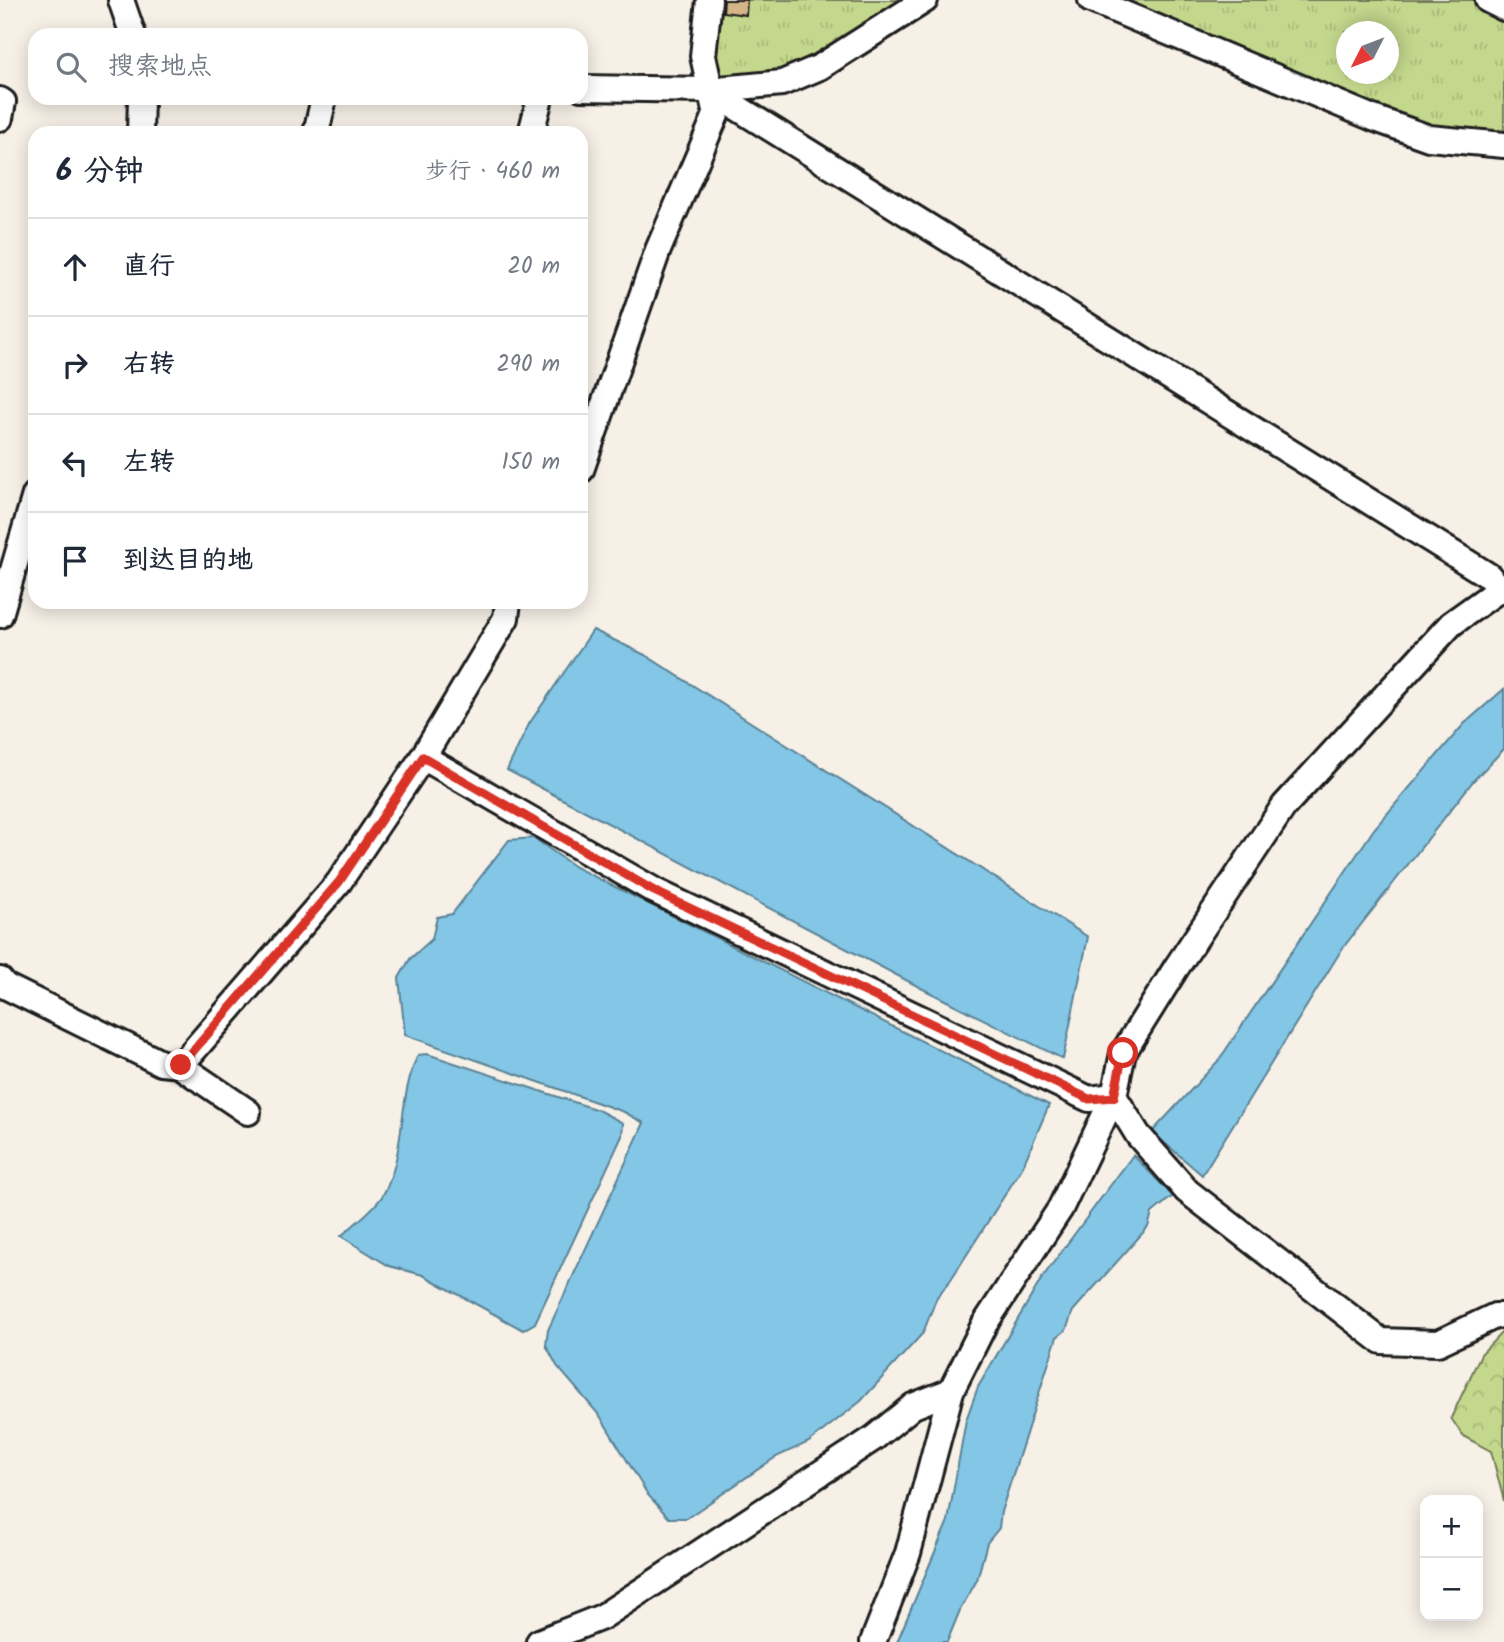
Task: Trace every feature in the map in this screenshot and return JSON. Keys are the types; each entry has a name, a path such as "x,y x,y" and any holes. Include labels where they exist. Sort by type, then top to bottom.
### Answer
{"street":[{"path":"121,0 131,28"},
{"path":"588,450 658,250 716,115 702,55 709,0"},
{"path":"588,88 709,90 782,83 820,67 925,0"},
{"path":"1091,0 1418,134 1504,145"},
{"path":"1488,0 1504,8"},
{"path":"709,90 1489,576 1502,588 1451,624 1284,806 1123,1053 1114,1097 1060,1209 984,1325 951,1391 908,1553 873,1642"},
{"path":"0,100 3,102 0,118"},
{"path":"140,126 141,105"},
{"path":"318,126 322,105"},
{"path":"533,126 538,105"},
{"path":"0,615 28,519"},
{"path":"179,1065 339,882 423,757 509,609"},
{"path":"423,757 654,891 1089,1099 1114,1097"},
{"path":"0,980 5,986 161,1063 179,1065 248,1112"},
{"path":"1114,1097 1138,1135 1188,1191 1381,1341 1438,1343 1495,1316 1504,1316"},
{"path":"539,1642 602,1617 874,1438 913,1406 951,1391"}],"green space":[{"path":"712,0 902,0 815,54 769,74 712,82"},
{"path":"1108,0 1478,0 1504,14 1504,133 1423,124 1263,64"},
{"path":"1504,1330 1504,1501 1491,1451 1463,1436 1451,1418 1481,1354"}],"water":[{"path":"593,630 645,655 1088,937 1063,1059 923,989 507,770 529,724"},
{"path":"1504,689 1504,749 1474,780 1342,949 1202,1175 1152,1132 1219,1060 1374,829 1464,724"},
{"path":"534,838 575,867 1049,1105 1022,1168 937,1297 923,1333 861,1401 809,1442 776,1457 687,1518 669,1518 648,1495 600,1416 557,1366 546,1345 548,1330 644,1123 624,1112 405,1035 399,978 410,959 432,939 437,917 452,914 509,840"},
{"path":"427,1054 598,1110 623,1123 622,1136 535,1323 523,1330 423,1275 389,1266 341,1236 383,1195 396,1161 411,1072 418,1055"},
{"path":"1133,1155 1173,1196 1152,1213 1148,1227 1073,1311 1066,1330 1057,1337 1001,1512 999,1528 987,1543 977,1580 960,1610 947,1642 897,1642 948,1521 966,1420 978,1387 1042,1278"}],"building":[{"path":"724,0 747,0 746,15 723,12"}],"route":[{"path":"181,1065 339,882 423,757 654,891 1089,1099 1114,1097 1123,1053"}]}
